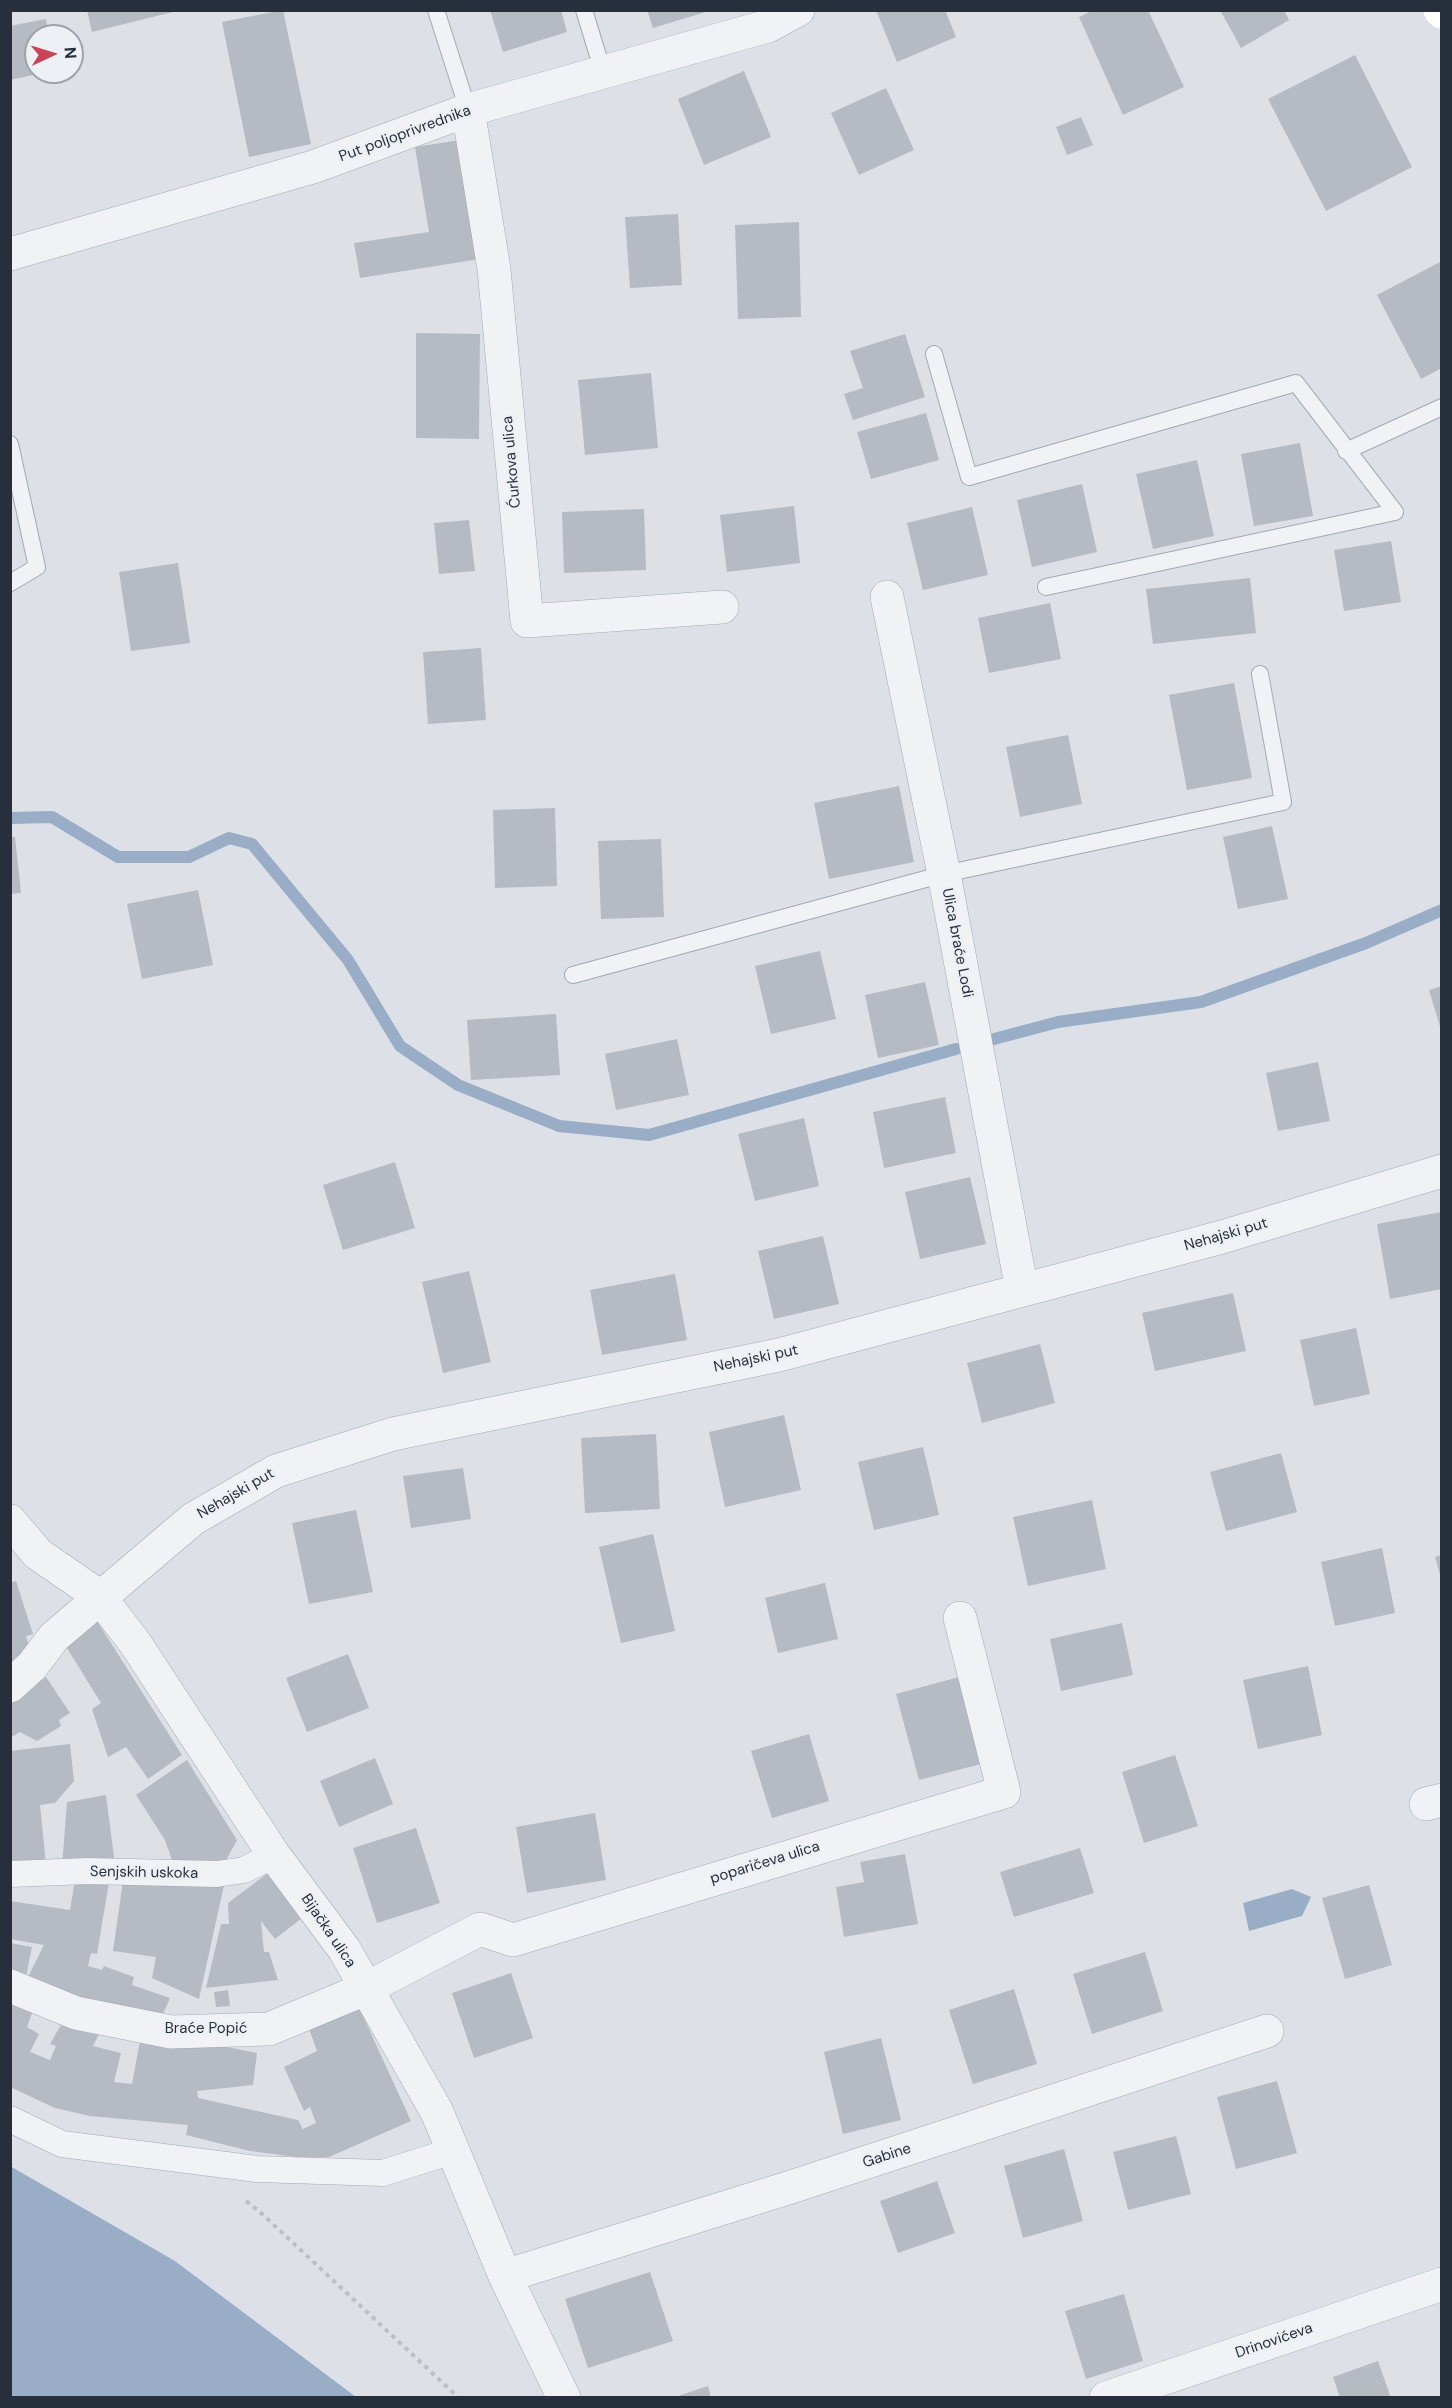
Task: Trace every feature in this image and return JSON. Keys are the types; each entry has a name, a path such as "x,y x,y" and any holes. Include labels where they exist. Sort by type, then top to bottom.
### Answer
{"street":[{"name":"Put poljoprivrednika","path":"10,254 314,167 468,110 768,26 798,10"},
{"name":"Ćurkova ulica","path":"468,110 494,269 527,621 722,607"},
{"name":"Ulica braće Lodi","path":"887,597 944,874 1022,1290"},
{"name":"Nehajski put","path":"10,1686 32,1666 54,1637 99,1596 193,1519 276,1471 393,1434 779,1355 1222,1237 1442,1171"},
{"name":"Bijačka ulica","path":"10,1521 38,1554 99,1596 135,1643 274,1855 344,1949 437,2112 505,2276 564,2397"},
{"name":"poparičeva ulica","path":"365,1989 480,1929 513,1940 1004,1792 960,1618"},
{"name":"Senjskih uskoka","path":"10,1874 88,1871 217,1874 244,1870 274,1855"},
{"name":"Braće Popić","path":"10,1986 76,2013 171,2032 269,2029 365,1989"},
{"name":"Gabine","path":"505,2276 788,2188 1267,2031"},
{"path":"10,2119 62,2144 257,2169 383,2173 452,2151"},
{"name":"Drinovićeva","path":"1106,2397 1442,2284"}],"lane":[{"path":"436,10 468,110"},
{"path":"584,10 603,72"},
{"path":"934,354 969,477 1296,383 1395,512 1046,587"},
{"path":"1346,451 1442,407"},
{"path":"10,444 37,567 10,583"},
{"path":"573,975 944,874 1283,802 1260,674"}],"path":[{"path":"242,2199 260,2212 459,2397"}],"water":[{"path":"1292,1889 1311,1897 1302,1916 1249,1931 1243,1903"},
{"path":"10,2166 175,2261 356,2397 11,2397"}],"building":[{"path":"87,10 177,10 177,11 92,32"},
{"path":"283,10 311,144 249,157 222,22"},
{"path":"490,10 561,10 567,32 503,52"},
{"path":"647,10 709,10 709,11 653,28"},
{"path":"876,10 945,10 956,37 897,62"},
{"path":"1094,10 1148,10 1184,87 1123,115 1079,17"},
{"path":"1220,10 1284,10 1289,20 1241,48"},
{"path":"46,19 47,24 24,24 24,77 10,80 10,26"},
{"path":"1355,55 1412,167 1326,211 1268,99"},
{"path":"744,71 771,137 704,165 678,99"},
{"path":"886,88 914,150 859,175 831,113"},
{"path":"1081,117 1093,145 1067,155 1056,127"},
{"path":"460,140 480,259 360,278 354,243 429,232 415,147"},
{"path":"678,214 682,285 630,288 625,217"},
{"path":"799,222 801,317 738,319 735,225"},
{"path":"1442,261 1442,368 1421,379 1377,295"},
{"path":"416,333 480,334 479,439 416,438"},
{"path":"905,334 925,397 853,420 844,394 863,388 850,351"},
{"path":"651,373 658,448 585,455 578,380"},
{"path":"926,413 939,460 871,479 857,432"},
{"path":"1300,443 1313,516 1254,526 1241,454"},
{"path":"1197,460 1214,536 1153,549 1136,474"},
{"path":"1082,484 1097,552 1032,567 1017,500"},
{"path":"794,506 800,563 727,572 720,515"},
{"path":"972,507 988,575 923,590 907,523"},
{"path":"644,509 646,570 564,573 562,512"},
{"path":"469,520 475,571 439,574 434,523"},
{"path":"1391,541 1401,602 1344,611 1334,550"},
{"path":"178,563 190,643 131,651 119,572"},
{"path":"1250,578 1256,633 1153,644 1146,589"},
{"path":"1050,603 1061,659 989,673 978,618"},
{"path":"481,648 486,720 428,724 423,652"},
{"path":"1234,683 1252,778 1187,790 1169,695"},
{"path":"1068,735 1082,804 1020,817 1006,747"},
{"path":"899,786 914,862 829,879 814,803"},
{"path":"555,808 557,886 495,888 493,810"},
{"path":"1272,826 1288,899 1238,909 1223,837"},
{"path":"10,837 15,837 21,893 10,894"},
{"path":"661,839 664,917 601,919 598,841"},
{"path":"198,890 213,965 142,979 127,904"},
{"path":"820,951 836,1019 771,1034 755,966"},
{"path":"925,982 939,1045 878,1058 865,995"},
{"path":"1442,986 1442,1030 1441,1030 1429,990"},
{"path":"556,1014 560,1075 471,1080 467,1020"},
{"path":"677,1039 689,1095 616,1110 605,1054"},
{"path":"1318,1062 1330,1121 1278,1131 1266,1073"},
{"path":"945,1097 956,1153 884,1168 873,1112"},
{"path":"804,1118 819,1186 755,1201 738,1134"},
{"path":"395,1162 415,1228 343,1250 323,1185"},
{"path":"970,1177 986,1244 920,1259 905,1192"},
{"path":"1442,1212 1442,1289 1390,1299 1377,1224"},
{"path":"823,1236 839,1304 774,1319 758,1251"},
{"path":"469,1271 491,1362 443,1373 422,1282"},
{"path":"675,1274 687,1340 602,1355 590,1290"},
{"path":"1233,1293 1246,1351 1155,1371 1142,1313"},
{"path":"1356,1328 1370,1394 1314,1406 1300,1340"},
{"path":"1040,1344 1055,1403 982,1423 967,1363"},
{"path":"784,1415 801,1490 725,1507 709,1432"},
{"path":"656,1434 660,1509 585,1513 581,1438"},
{"path":"923,1447 939,1515 874,1530 858,1462"},
{"path":"1281,1453 1297,1512 1226,1531 1210,1472"},
{"path":"463,1468 471,1519 411,1528 403,1476"},
{"path":"1092,1500 1106,1569 1028,1586 1013,1517"},
{"path":"356,1510 373,1592 309,1604 292,1523"},
{"path":"653,1534 675,1631 621,1643 599,1547"},
{"path":"1382,1548 1395,1613 1335,1626 1321,1562"},
{"path":"1442,1555 1442,1578 1441,1578 1435,1557"},
{"path":"16,1581 33,1634 26,1636 32,1655 10,1676 10,1583"},
{"path":"825,1583 838,1639 778,1653 765,1598"},
{"path":"95,1618 182,1755 148,1779 126,1747 108,1757 92,1709 101,1703 62,1640"},
{"path":"1122,1623 1133,1675 1061,1691 1050,1639"},
{"path":"348,1654 369,1708 307,1732 286,1678"},
{"path":"1308,1666 1322,1735 1258,1749 1243,1680"},
{"path":"46,1677 70,1713 59,1720 61,1726 37,1741 20,1732 10,1738 10,1702"},
{"path":"959,1677 981,1764 919,1780 896,1694"},
{"path":"809,1734 829,1801 772,1818 751,1751"},
{"path":"70,1744 74,1781 55,1803 40,1805 46,1864 10,1868 10,1751"},
{"path":"1175,1755 1198,1826 1144,1843 1122,1772"},
{"path":"375,1758 393,1804 339,1827 320,1781"},
{"path":"187,1760 237,1840 223,1866 175,1869 165,1840 136,1795"},
{"path":"106,1795 115,1865 62,1867 67,1802"},
{"path":"595,1813 606,1880 527,1893 516,1827"},
{"path":"416,1828 440,1903 377,1923 353,1848"},
{"path":"1080,1848 1094,1893 1014,1917 1000,1872"},
{"path":"905,1854 918,1924 844,1937 836,1887 864,1882 860,1862"},
{"path":"268,1873 302,1918 275,1939 261,1921 264,1952 269,1952 278,1980 206,1988 221,1924 229,1924 228,1903"},
{"path":"75,1879 109,1882 97,1954 91,1953 88,1966 102,1970 104,1966 134,1977 132,1985 170,1998 158,2025 26,1981 44,1945 10,1939 10,1901 70,1910"},
{"path":"123,1881 224,1885 199,1999 152,1978 156,1957 113,1951"},
{"path":"1369,1885 1392,1965 1345,1979 1322,1898"},
{"path":"10,1943 32,1947 26,1977 10,1973"},
{"path":"1145,1952 1163,2011 1092,2034 1073,1974"},
{"path":"511,1973 533,2038 474,2058 452,1993"},
{"path":"1014,1989 1037,2064 973,2084 949,2010"},
{"path":"228,1990 230,2006 216,2007 214,1992"},
{"path":"10,1999 34,2008 27,2027 39,2034 30,2052 50,2060 56,2046 50,2044 65,2018 102,2028 93,2046 121,2053 114,2082 132,2084 142,2030 257,2053 253,2085 197,2091 198,2098 298,2120 303,2129 316,2123 310,2107 304,2111 284,2067 317,2051 308,2026 358,2005 411,2121 329,2157 304,2158 250,2151 186,2135 188,2125 90,2116 55,2108 10,2087"},
{"path":"881,2038 901,2120 843,2134 824,2052"},
{"path":"1277,2081 1297,2153 1236,2169 1217,2097"},
{"path":"1176,2136 1191,2194 1128,2210 1113,2152"},
{"path":"1064,2149 1083,2221 1023,2238 1004,2166"},
{"path":"937,2181 955,2233 898,2253 880,2201"},
{"path":"650,2272 673,2341 588,2368 565,2299"},
{"path":"1124,2294 1143,2361 1086,2379 1065,2311"},
{"path":"1378,2361 1391,2398 1340,2398 1333,2377"},
{"path":"708,2386 711,2398 675,2398 675,2397"}],"waterway":[{"path":"10,818 52,817 118,857 189,857 229,838 252,844 348,960 400,1046 458,1085 559,1126 649,1135 956,1049"},
{"path":"994,1039 1058,1022 1201,1002 1366,943 1442,910"}]}
